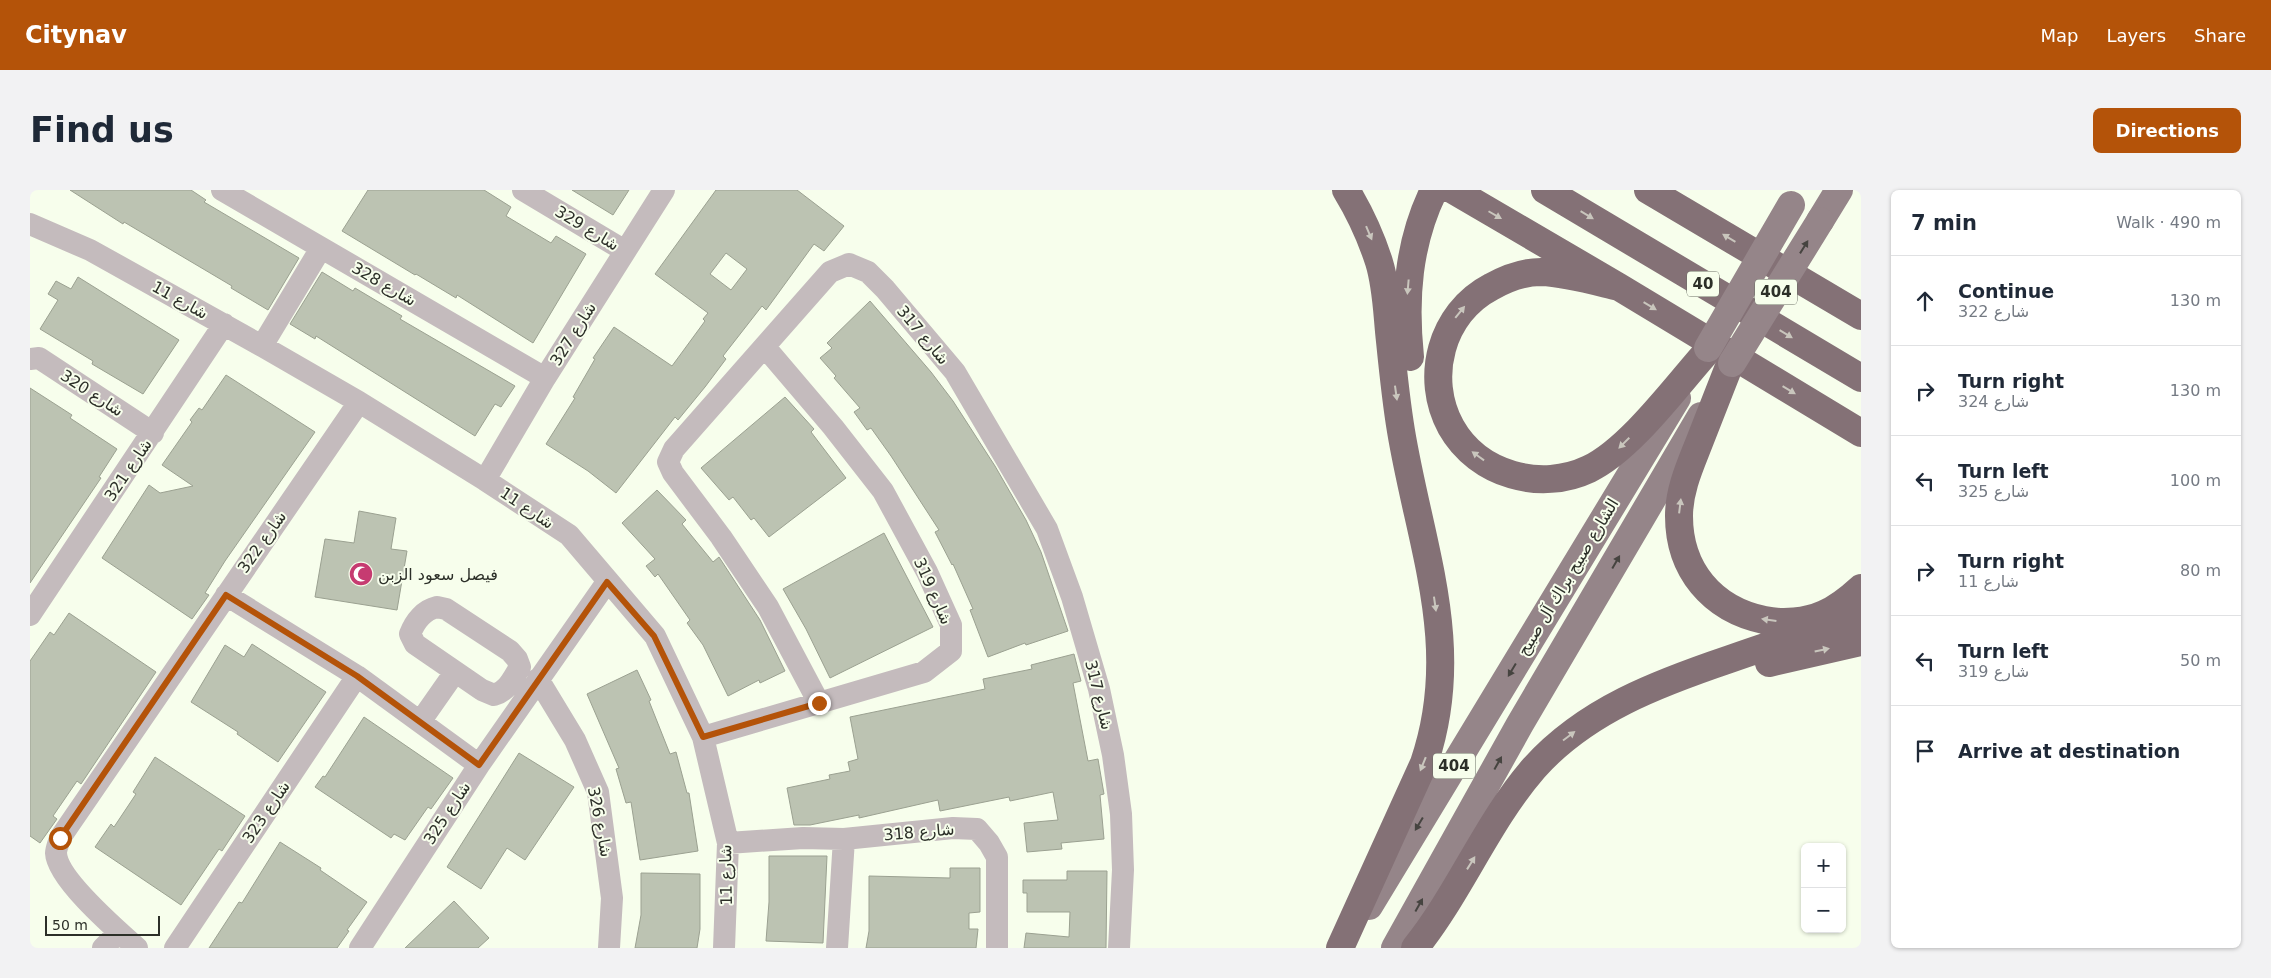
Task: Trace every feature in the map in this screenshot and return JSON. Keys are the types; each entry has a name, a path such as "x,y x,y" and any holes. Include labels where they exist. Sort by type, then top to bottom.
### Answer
{"highway":[{"path":"1346,190 1370,237 1386,292 1395,388 1402,433 1430,566"},
{"path":"1342,948 1420,772 1433,736 1438,711 1441,654 1430,566 1424,469 1408,333 1407,299 1416,231 1434,190"},
{"path":"1453,190 1619,287 1861,433"},
{"name":"40","path":"1545,190 1861,378"},
{"path":"1648,190 1861,316"},
{"path":"1619,287 1563,274 1540,272 1508,278 1481,292 1464,306 1452,322 1444,340 1438,377 1441,404 1451,427 1474,454 1500,471 1530,480 1570,477 1590,469 1614,454 1653,414 1706,352"},
{"path":"1730,366 1682,490 1679,513 1680,534 1692,570 1706,591 1718,600 1742,614 1770,621 1785,622 1823,615 1844,604 1861,588"},
{"path":"1833,417 1861,450"},
{"path":"1415,948 1437,917 1512,798 1534,768 1561,742 1590,720 1622,701 1684,675 1861,613"},
{"path":"1622,701 1714,676 1861,642"}],"main road":[{"name":"الشارع صبيح براك آل صبيح","path":"1395,948 1520,724 1730,366 1839,190"},
{"name":"الشارع صبيح براك آل صبيح","path":"1342,948 1706,352 1795,197"}],"street":[{"name":"شارع 328","path":"222,190 545,378"},
{"name":"شارع 329","path":"523,190 625,251"},
{"name":"شارع 327","path":"485,480 545,378 664,190"},
{"name":"شارع 11","path":"30,224 90,250 359,402 485,480 568,535 654,636 703,737 728,844 724,948"},
{"name":"شارع 11","path":"30,238 90,250"},
{"path":"262,346 321,248"},
{"name":"شارع 317","path":"819,703 768,607 721,537 673,473 668,462 674,449 830,272 849,264 868,272 885,289 955,372 1047,529 1072,597 1099,689 1113,755 1121,814 1122,870 1119,948"},
{"name":"شارع 321","path":"30,615 224,324"},
{"name":"شارع 319","path":"703,737 924,672 951,651 951,625 927,572 883,491 833,426 765,346"},
{"name":"شارع 320","path":"30,359 39,358 153,432"},
{"name":"شارع 322","path":"137,948 82,895 64,873 56,853 60,838 359,402"},
{"name":"شارع 325","path":"369,944 479,765 607,582"},
{"path":"226,595 357,676 479,765"},
{"path":"438,607 446,609 510,651 520,666 506,689 494,695 455,672 415,644 410,634 412,628 424,613 430,609 438,607"},
{"path":"420,722 455,672"},
{"name":"شارع 323","path":"175,948 357,676"},
{"name":"شارع 326","path":"538,679 575,740 598,792 612,898 609,948"},
{"name":"شارع 318","path":"844,839 953,828 977,829 989,843 997,857 997,948"},
{"path":"728,844 803,838 844,839 837,948"},
{"path":"103,948 119,932"}],"building":[{"path":"70,190 191,190 206,200 204,202 299,258 268,310 231,288 232,286 124,222 123,224"},
{"path":"368,190 484,190 511,207 506,216 551,243 556,236 586,254 533,343 457,295 456,298 342,231"},
{"path":"572,190 629,190 613,215"},
{"path":"716,190 797,190 844,226 824,251 814,244 766,310 762,306 723,356 726,359 705,387 678,420 675,417 616,493 588,471 546,444 575,398 573,397 595,359 593,358 614,327 672,366 705,321 703,319 708,313 655,274","holes":["726,253 747,269 731,290 710,274"]},
{"path":"322,272 353,291 355,288 402,316 400,319 515,386 501,407 495,404 475,436 316,336 315,339 290,324"},
{"path":"78,277 179,340 143,394 92,364 93,361 40,329 58,300 48,294 56,281 71,289"},
{"path":"870,301 931,372 953,401 995,466 1026,520 1041,552 1068,631 1026,645 1025,643 988,657 970,610 973,609 953,564 935,532 939,530 871,428 867,430 854,412 860,408 834,378 836,376 820,358 832,348 827,343"},
{"path":"226,375 315,432 225,561 205,593 209,595 192,619 102,558 149,485 160,493 193,486 162,465 192,422 190,420 199,408 202,410"},
{"path":"30,388 72,415 70,418 117,449 99,477 101,478 30,583"},
{"path":"785,397 814,429 811,432 846,478 769,537 754,518 751,520 733,497 729,500 701,468"},
{"path":"657,490 686,520 682,524 713,562 719,557 760,620 785,671 760,683 759,680 728,696 703,645 687,623 690,620 658,574 655,577 646,566 655,559 622,523"},
{"name":"فيصل سعود الزبن","path":"359,511 396,518 391,549 407,551 397,610 315,597 325,539 354,543"},
{"path":"884,533 933,627 830,678 806,629 783,589"},
{"path":"69,613 156,672 81,784 77,781 53,816 57,819 40,843 30,836 30,661 50,632 54,635"},
{"path":"252,644 326,692 278,762 237,734 238,732 191,702 225,645 244,657"},
{"path":"1074,654 1081,681 1073,683 1088,761 1098,759 1104,794 1100,795 1104,839 1061,843 1062,849 1027,852 1024,823 1058,820 1053,792 1010,801 1009,797 940,811 938,800 859,818 859,815 810,825 794,825 787,788 830,779 829,775 850,771 848,762 858,759 850,717 985,689 983,679 1032,669 1031,665"},
{"path":"637,670 651,700 649,701 670,754 676,752 687,793 689,793 698,851 640,860 631,802 626,803 616,769 619,768 587,694"},
{"path":"364,717 453,778 431,809 428,807 405,840 394,834 391,838 315,787 323,776 325,777"},
{"path":"519,753 574,787 525,860 507,848 481,889 447,867"},
{"path":"155,757 245,816 222,851 219,849 181,905 95,847 111,824 114,827 136,794 133,792"},
{"path":"280,842 321,868 320,870 367,902 347,930 349,931 337,948 209,948 239,902 242,903"},
{"path":"769,856 827,856 823,943 766,941 769,902"},
{"path":"950,868 980,868 980,912 969,913 969,929 978,929 976,948 866,948 869,931 869,876 950,878"},
{"path":"1067,871 1107,871 1106,948 1024,948 1026,933 1069,937 1070,912 1027,912 1027,893 1023,893 1023,880 1067,880"},
{"path":"641,873 700,874 700,929 697,948 635,948 641,915"},
{"path":"454,901 489,938 478,948 405,948"}],"place":[{"name":"فيصل سعود الزبن","path":"361,574"}],"route":[{"path":"60,838 226,595 357,676 479,765 607,582 654,636 703,737 819,703"}]}
